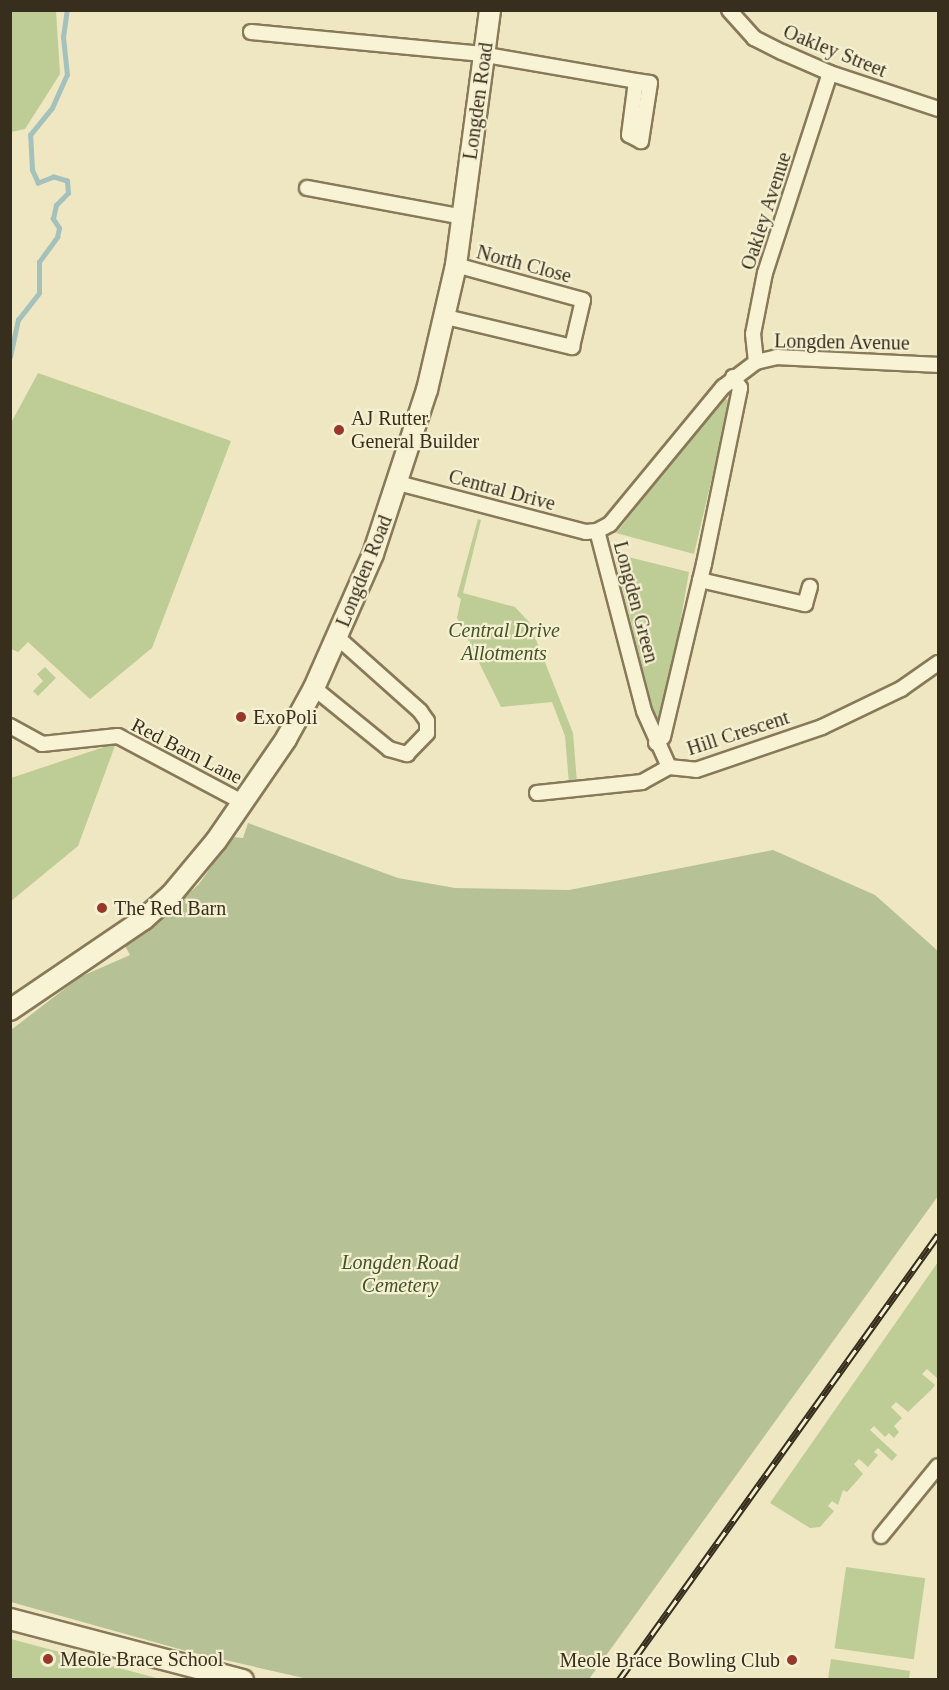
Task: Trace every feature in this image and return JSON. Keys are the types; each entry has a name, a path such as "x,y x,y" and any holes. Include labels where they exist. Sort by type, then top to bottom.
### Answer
{"street":[{"name":"Longden Road","path":"10,1010 144,919 195,869 286,739 338,638 398,483 446,317 463,217 490,10"},
{"name":"Oakley Street","path":"729,10 754,38 830,73 939,109"},
{"path":"250,32 483,54 636,81"},
{"name":"Oakley Avenue","path":"752,365 753,334 765,273 830,73"},
{"path":"308,188 463,217"},
{"name":"North Close","path":"446,317 572,347 583,300 456,265"},
{"name":"Longden Avenue","path":"752,365 777,357 939,364"},
{"name":"Longden Green","path":"669,767 656,743 597,531 610,524 733,377 752,365"},
{"name":"Longden Green","path":"656,743 663,737 700,580 740,388 733,377"},
{"name":"Central Drive","path":"398,483 586,532 597,531"},
{"path":"700,580 805,604 810,587"},
{"path":"314,687 389,749 407,754 427,733 427,721 420,711 338,638"},
{"name":"Hill Crescent","path":"537,794 642,782 669,767 680,771 696,770 822,727 901,689 939,663"},
{"name":"Red Barn Lane","path":"10,726 42,744 118,736 242,802"},
{"path":"881,1536 939,1466"},
{"path":"10,1619 243,1680"}],"green space":[{"path":"11,10 56,11 60,74 25,129 11,132"},
{"path":"38,373 231,441 152,648 90,699 28,642 18,652 11,649 11,423"},
{"path":"724,398 730,401 694,554 616,533"},
{"name":"Central Drive Allotments","path":"478,519 481,520 463,593 515,607 529,622 573,733 577,783 569,784 565,736 552,702 501,707 457,618 461,599 457,596"},
{"path":"624,556 689,572 662,726 656,722 616,562"},
{"path":"45,667 56,678 38,696 33,691 43,681 37,674"},
{"path":"116,743 78,846 11,901 11,778"},
{"name":"Longden Road Cemetery","path":"248,823 398,878 455,888 569,890 773,850 875,895 938,951 938,1196 589,1679 308,1679 190,1652 11,1602 11,1030 80,977 130,955 125,946 146,933 199,884 232,837 243,838"},
{"path":"938,1262 938,1379 927,1369 922,1374 935,1385 931,1390 908,1412 896,1402 891,1407 902,1418 894,1426 899,1432 894,1438 889,1433 885,1437 874,1426 870,1430 897,1455 892,1461 878,1448 874,1452 878,1455 868,1467 859,1459 854,1464 863,1474 847,1492 843,1490 838,1505 832,1501 828,1506 834,1511 820,1527 810,1528 770,1503"},
{"path":"846,1567 925,1578 914,1659 835,1648"},
{"name":"Meole Brace School","path":"11,1639 160,1679 11,1679"},
{"path":"831,1659 910,1671 909,1679 828,1679"}],"waterway":[{"path":"10,357 18,320 39,293 39,262 57,237 59,228 53,219 56,205 68,193 67,181 54,177 38,183 32,170 30,135 52,108 67,75 63,37 67,10"}],"railway":[{"path":"619,1680 938,1235"}],"place":[{"name":"AJ Rutter General Builder","path":"339,430"},
{"name":"ExoPoli","path":"241,717"},
{"name":"The Red Barn","path":"102,908"},
{"name":"Meole Brace School","path":"48,1659"},
{"name":"Meole Brace Bowling Club","path":"792,1660"}]}
